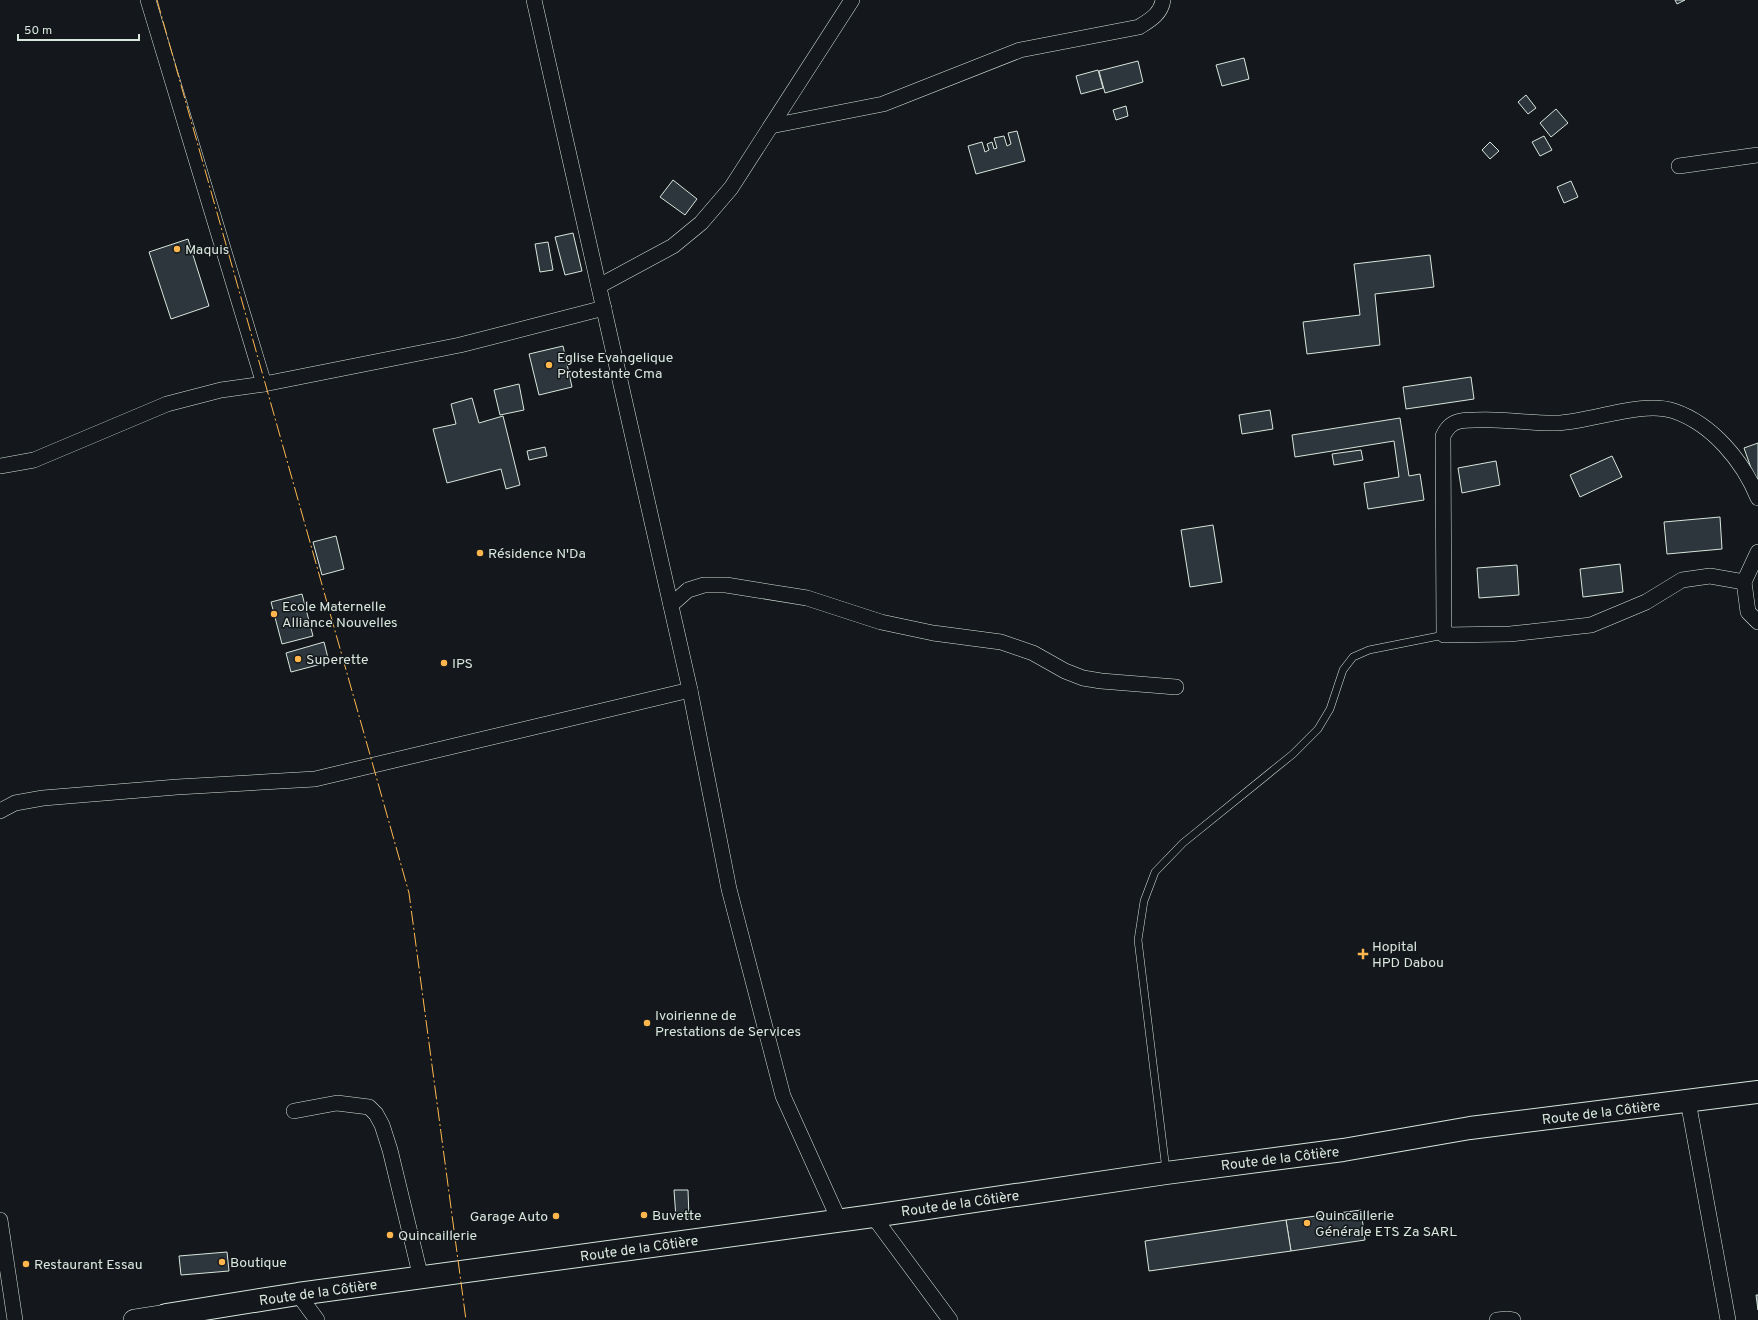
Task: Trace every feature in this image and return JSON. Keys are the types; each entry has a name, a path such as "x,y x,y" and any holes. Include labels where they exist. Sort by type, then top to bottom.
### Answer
{"main road":[{"name":"Route de la Côtière","path":"166,1318 298,1294 873,1216 1166,1172 1343,1150 1470,1128 1758,1092"},
{"path":"134,1320 166,1318"}],"street":[{"path":"148,0 264,384"},
{"path":"534,0 690,690 729,889 783,1096 839,1220"},
{"path":"599,286 673,246 701,223 731,188 852,0"},
{"path":"771,126 882,104 1020,50 1139,27 1153,18 1162,6 1163,0"},
{"path":"1679,166 1758,155"},
{"path":"0,466 34,460 167,404 221,390 264,384 460,345 604,308"},
{"path":"1744,582 1710,576 1682,580 1646,602 1591,625 1510,634 1444,635 1442,436 1448,426 1460,421 1490,419 1558,423 1655,407 1673,410 1694,420 1718,439 1740,464 1758,498"},
{"path":"1758,552 1744,582 1748,612 1758,622"},
{"path":"671,605 688,590 704,585 726,586 807,598 881,622 911,629 1001,642 1033,653 1065,672 1083,678 1101,681 1176,687"},
{"path":"0,811 15,803 43,798 177,787 316,779 690,690"},
{"path":"1688,1101 1728,1320"},
{"path":"294,1111 337,1103 369,1107 376,1114 382,1125 390,1150 421,1278"},
{"path":"873,1216 950,1320"},
{"path":"0,1220 15,1320"},
{"path":"298,1294 317,1320"},
{"path":"1497,1320 1513,1320"}],"lane":[{"path":"1166,1172 1138,940 1144,901 1155,872 1183,843 1293,754 1318,729 1330,709 1343,670 1353,657 1369,650 1444,635"}],"building":[{"path":"1675,0 1685,0 1677,4"},
{"path":"1244,58 1249,79 1222,86 1216,65"},
{"path":"1138,61 1143,82 1105,93 1099,71"},
{"path":"1098,70 1103,88 1081,94 1076,76"},
{"path":"1526,95 1536,108 1528,114 1518,102"},
{"path":"1126,106 1128,116 1116,120 1113,110"},
{"path":"1556,109 1568,123 1551,137 1540,123"},
{"path":"1017,131 1025,161 976,174 968,146 982,142 985,152 989,150 987,144 992,142 994,149 997,148 994,138 1004,136 1007,146 1011,144 1008,133"},
{"path":"1544,136 1552,150 1540,156 1532,142"},
{"path":"1490,142 1499,151 1490,159 1482,150"},
{"path":"673,180 697,199 685,215 660,197"},
{"path":"1571,181 1578,197 1564,203 1557,187"},
{"path":"573,233 582,271 565,275 555,237"},
{"path":"188,239 209,306 171,319 149,252"},
{"path":"548,242 553,270 540,272 535,244"},
{"path":"1430,255 1434,287 1375,294 1380,345 1307,354 1303,322 1360,315 1354,264"},
{"path":"563,346 572,387 539,395 529,354"},
{"path":"1471,377 1474,399 1406,409 1403,387"},
{"path":"519,384 524,410 500,415 494,390"},
{"path":"472,398 479,423 503,416 520,485 506,489 501,469 447,483 433,429 456,424 451,404"},
{"path":"1270,410 1273,429 1242,434 1239,415"},
{"path":"1400,418 1409,476 1420,474 1424,500 1368,509 1364,483 1399,477 1394,441 1295,457 1292,435"},
{"path":"1758,443 1758,484 1757,485 1744,448"},
{"path":"545,447 547,456 529,460 527,451"},
{"path":"1361,450 1363,460 1334,465 1332,454"},
{"path":"1612,456 1622,477 1580,497 1570,475"},
{"path":"1496,461 1500,485 1462,493 1458,468"},
{"path":"1720,517 1722,549 1667,554 1664,522"},
{"path":"1213,525 1222,582 1190,587 1181,530"},
{"path":"336,536 344,569 322,575 313,542"},
{"path":"1620,564 1623,592 1583,597 1580,569"},
{"path":"1517,565 1519,595 1479,598 1477,568"},
{"path":"302,594 313,636 282,644 271,602"},
{"path":"324,642 329,662 291,672 286,653"},
{"path":"674,1190 688,1190 689,1218 676,1218"},
{"path":"1361,1210 1365,1240 1291,1251 1286,1220"},
{"path":"1286,1220 1291,1251 1149,1271 1145,1241"},
{"path":"227,1252 229,1271 181,1275 179,1256"},
{"path":"1756,1295 1758,1295 1758,1310"}],"power":[{"path":"157,0 409,893 466,1320"}],"place":[{"name":"Maquis","path":"177,249"},
{"name":"Eglise Evangelique Protestante Cma","path":"549,365"},
{"name":"Résidence N'Da","path":"480,553"},
{"name":"Ecole Maternelle Alliance Nouvelles","path":"274,614"},
{"name":"Superette","path":"298,659"},
{"name":"IPS","path":"444,663"},
{"name":"Hopital HPD Dabou","path":"1363,954"},
{"name":"Ivoirienne de Prestations de Services","path":"647,1023"},
{"name":"Buvette","path":"644,1215"},
{"name":"Garage Auto","path":"556,1216"},
{"name":"Quincaillerie Générale ETS Za SARL","path":"1307,1223"},
{"name":"Quincaillerie","path":"390,1235"},
{"name":"Boutique","path":"222,1262"},
{"name":"Restaurant Essau","path":"26,1264"}]}
